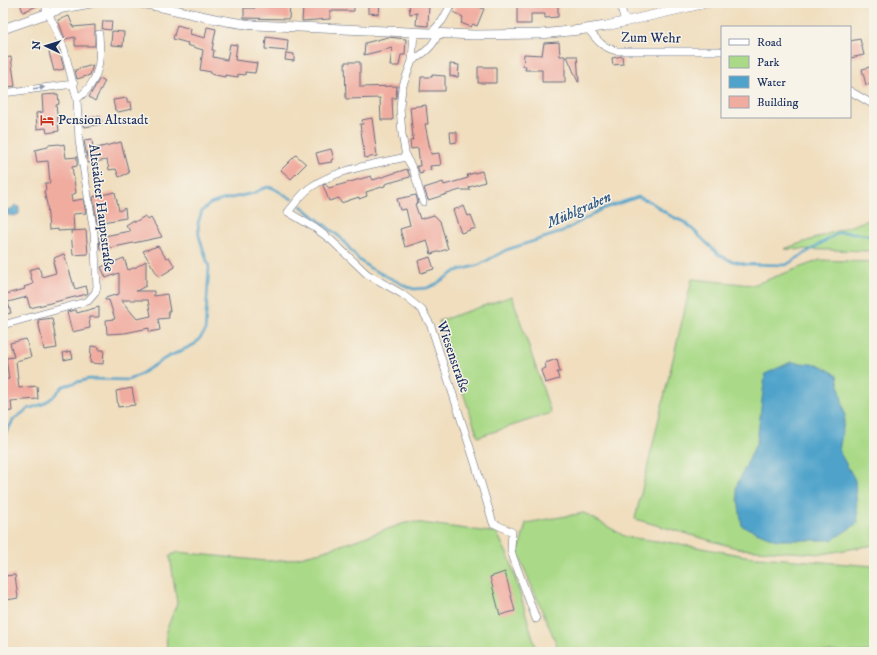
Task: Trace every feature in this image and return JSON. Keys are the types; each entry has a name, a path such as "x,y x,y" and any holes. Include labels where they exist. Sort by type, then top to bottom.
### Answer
{"street":[{"name":"Altstädter Hauptstraße","path":"3,324 88,301 95,293 97,281 94,233 79,141 77,99 64,49 44,3"},
{"path":"3,29 49,12 90,3"},
{"path":"140,3 160,5 212,19 243,24 414,32 434,37 521,35 588,29 706,3"},
{"path":"412,61 422,54 434,37 452,3"},
{"path":"620,3 625,22"},
{"name":"Zum Wehr","path":"588,29 600,44 606,48 617,51 721,51"},
{"path":"414,32 412,61 402,88 400,107 402,134 406,157 413,169 423,202"},
{"path":"77,99 92,85 99,66 101,54 99,34"},
{"path":"3,93 74,84"},
{"path":"851,92 874,105"},
{"name":"Wiesenstraße","path":"406,157 340,173 325,179 310,187 288,212 315,228 367,274 402,294 422,310 431,326 493,524 512,532 511,550 536,620"}],"green space":[{"path":"874,218 874,251 784,249"},
{"path":"820,260 874,262 874,545 822,554 740,549 635,519 692,279 753,285"},
{"path":"512,296 551,413 478,437 439,321"},
{"path":"584,513 626,537 680,544 745,556 874,566 874,652 560,652 518,554 526,523"},
{"path":"414,522 497,533 510,560 537,652 167,652 166,631 177,603 170,556 177,552 266,561 287,560 321,552 405,523"}],"water":[{"path":"15,205 19,207 19,214 14,216 8,215 6,212 7,210 11,209"},
{"path":"791,362 820,365 837,375 845,416 839,451 855,480 858,523 832,540 776,540 742,526 736,487 757,442 765,374"}],"building":[{"path":"20,3 39,3 39,5 23,12"},
{"path":"255,3 290,3 289,19 244,18 244,8 255,8"},
{"path":"319,3 354,3 354,11 330,11 330,19 302,21 303,8 319,6"},
{"path":"368,3 380,3 379,14 368,13"},
{"path":"409,3 429,3 428,26 416,25 417,13 410,14"},
{"path":"457,3 463,3 468,6 470,3 484,9 477,26 473,24 471,27 461,23 463,17 453,12"},
{"path":"517,3 526,3 526,7 540,8 540,3 558,3 558,17 545,18 545,14 531,14 531,24 517,24"},
{"path":"69,16 73,27 95,25 95,46 75,46 75,37 65,39 58,20"},
{"path":"103,21 112,21 111,30 102,29"},
{"path":"177,25 191,29 190,34 205,38 207,27 216,29 212,50 214,50 213,57 227,60 230,44 237,45 235,60 257,63 255,73 245,72 245,75 238,74 238,77 225,75 225,77 200,70 203,50 187,45 188,43 173,39"},
{"path":"112,31 124,32 123,46 111,45"},
{"path":"266,37 288,40 287,51 265,49"},
{"path":"388,37 406,39 405,55 401,55 399,66 390,66 392,48 364,55 365,43"},
{"path":"860,39 864,55 851,58 851,41"},
{"path":"559,42 560,56 565,56 565,82 542,82 542,70 525,70 526,66 523,66 524,54 542,55 544,43"},
{"path":"59,50 64,69 54,71 49,52"},
{"path":"286,53 294,54 294,61 285,60"},
{"path":"567,56 577,56 579,82 578,82"},
{"path":"622,56 623,64 613,65 612,58"},
{"path":"11,57 15,86 7,87 5,71 3,72 3,58"},
{"path":"345,62 360,62 360,87 397,86 396,98 392,98 393,120 381,120 380,98 346,99"},
{"path":"450,64 459,65 458,77 450,76"},
{"path":"93,65 90,75 77,79 75,70"},
{"path":"874,66 874,83 866,85 862,69"},
{"path":"478,67 496,67 496,83 478,83"},
{"path":"432,75 445,76 445,91 420,91 421,77 432,77"},
{"path":"100,78 105,81 95,101 89,97"},
{"path":"58,94 59,104 56,105 59,131 47,133 46,128 37,129 36,113 43,112 42,95"},
{"path":"127,98 127,102 131,102 132,109 118,112 115,110 113,100"},
{"path":"426,105 428,124 425,124 431,154 439,153 441,165 430,166 431,170 422,171 423,173 420,174 417,166 420,166 418,148 411,149 410,141 413,140 413,137 410,107"},
{"path":"100,116 102,124 85,127 83,119"},
{"path":"372,118 377,156 365,158 360,124 363,124 362,120"},
{"path":"450,132 457,132 457,142 451,143"},
{"path":"92,139 93,149 121,142 129,173 119,177 116,169 109,170 107,160 88,163 84,140"},
{"path":"64,144 66,158 77,157 77,166 72,167 76,193 71,195 72,201 83,199 86,213 73,214 74,230 49,230 47,204 44,191 46,190 45,183 50,183 48,161 37,162 35,150 48,147 48,145"},
{"path":"331,149 334,159 331,160 332,162 319,164 316,153"},
{"path":"296,155 306,164 291,179 281,170"},
{"path":"407,169 410,177 385,184 385,186 366,192 367,196 341,203 339,198 329,201 323,185 325,184 329,188 371,176 373,180"},
{"path":"482,171 485,182 469,187 470,190 460,190 428,200 424,188 443,182 444,185 468,178 467,175"},
{"path":"115,192 119,211 125,208 126,218 97,223 93,197"},
{"path":"416,195 418,203 415,204 420,219 434,215 440,221 448,249 431,254 427,240 405,247 400,229 410,226 406,209 400,210 397,199"},
{"path":"464,206 468,216 471,215 476,228 461,233 453,210"},
{"path":"145,216 148,220 151,218 162,237 100,250 99,237 130,231 126,225"},
{"path":"86,230 88,254 73,255 71,231"},
{"path":"158,246 166,258 169,257 175,267 159,277 143,251"},
{"path":"64,254 75,289 86,286 87,294 30,308 27,297 8,302 11,313 3,315 3,292 6,292 6,294 25,289 24,287 33,284 29,270 39,267 42,277 56,273 53,262 55,262 54,258"},
{"path":"430,257 434,269 421,273 418,261"},
{"path":"124,258 128,270 146,261 146,286 136,291 154,291 154,296 167,294 170,311 168,311 169,318 158,319 160,330 149,332 149,328 125,333 107,334 106,320 115,319 109,300 105,300 105,298 119,294 119,273 106,278 101,267","holes":["121,300 148,300 151,316 137,319"]},
{"path":"99,307 99,317 89,317 90,328 72,332 67,312 76,310 77,313"},
{"path":"52,318 57,348 44,350 38,320"},
{"path":"26,339 31,357 16,361 19,388 37,386 38,399 11,401 12,411 3,412 3,380 9,379 6,358 14,357 10,343"},
{"path":"91,346 99,347 99,350 104,350 103,364 90,363"},
{"path":"71,351 73,358 64,360 63,353"},
{"path":"557,359 560,372 557,372 559,379 545,383 541,370 546,368 545,363"},
{"path":"132,388 135,405 118,407 116,391"},
{"path":"505,572 515,611 500,615 490,577"},
{"path":"15,575 18,598 7,600 4,576"}],"waterway":[{"name":"Mühlgraben","path":"3,438 14,419 28,409 43,404 53,397 63,386 89,379 128,380 139,375 164,359 195,344 205,332 209,267 199,236 198,223 202,211 210,204 254,193 268,187 273,188 292,199"},
{"name":"Mühlgraben","path":"301,206 341,238 359,260 370,268 414,289 427,288 456,271 479,265 506,250 562,232 602,209 638,197 651,202 669,215 686,223 718,254 729,260 745,264 786,265 838,233 848,232 874,235"}],"place":[{"name":"Pension Altstadt","path":"47,120"}]}
